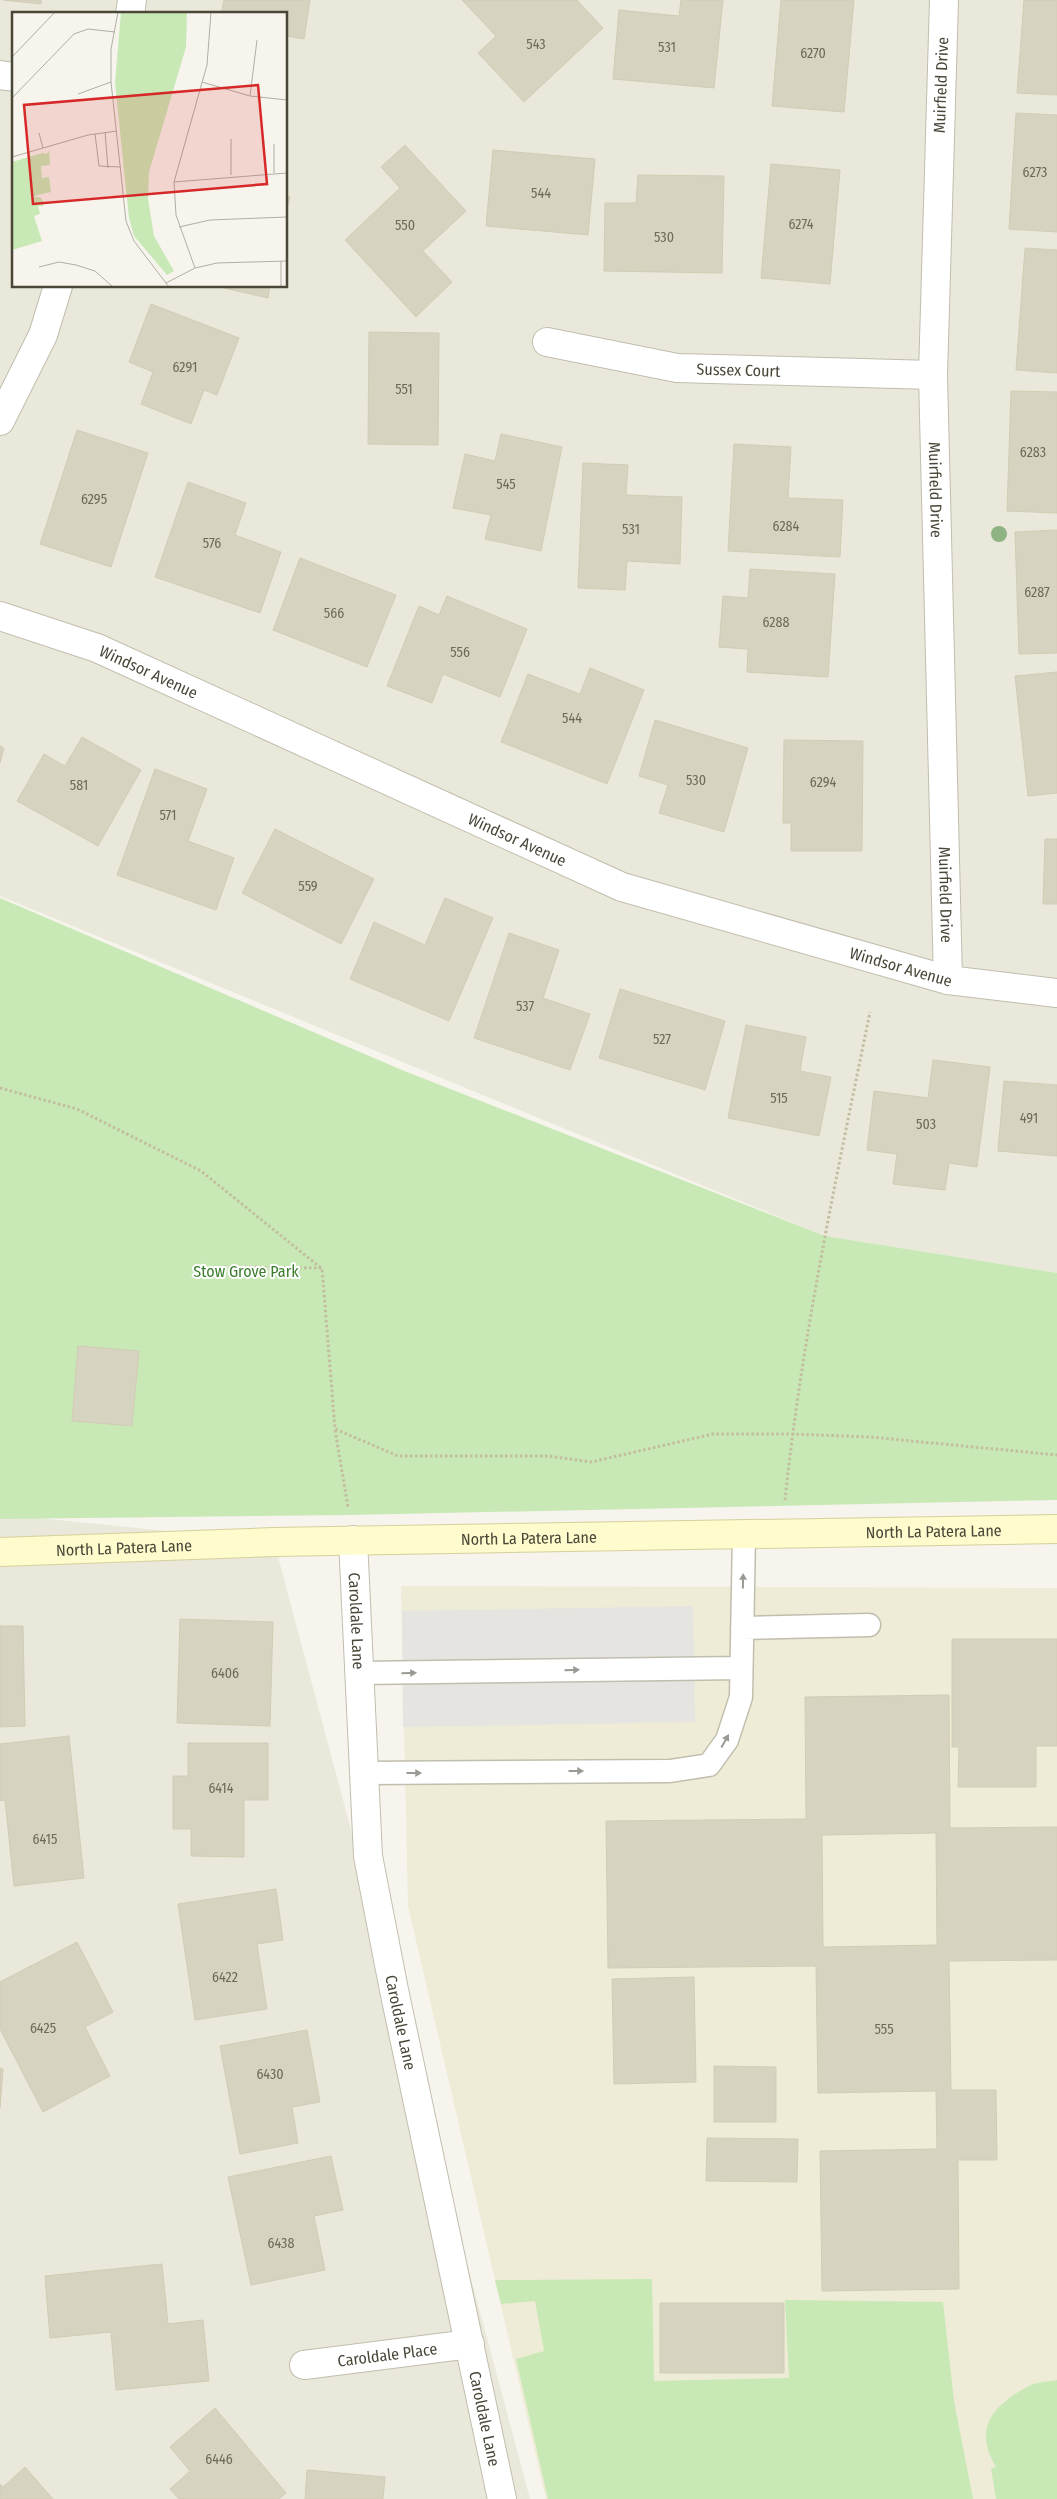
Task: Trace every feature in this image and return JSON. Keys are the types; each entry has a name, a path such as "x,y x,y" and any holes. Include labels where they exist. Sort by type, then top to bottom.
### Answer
{"street":[{"name":"Muirfield Drive","path":"944,0 933,375 948,980"},
{"path":"0,421 43,335 57,288"},
{"name":"Sussex Court","path":"547,342 677,368 933,375"},
{"name":"Windsor Avenue","path":"0,616 96,648 622,888 948,980 1057,993"},
{"name":"North La Patera Lane","path":"0,1552 353,1540 1057,1529"},
{"name":"Caroldale Lane","path":"353,1540 361,1672 368,1856 394,1990 502,2499"},
{"name":"Caroldale Place","path":"304,2365 470,2344"}],"lane":[{"path":"365,1773 670,1771 709,1764 727,1740 741,1697 744,1534"},
{"path":"742,1628 869,1625"},
{"path":"361,1672 742,1668"}],"path":[{"path":"781,1533 792,1434 825,1236 870,1012"},
{"path":"0,1088 77,1109 201,1171 322,1268 335,1429 353,1540"},
{"path":"224,1267 322,1268"},
{"path":"335,1429 398,1456 548,1456 591,1462 713,1434 792,1434 870,1437 1057,1455"}],"shaded area":[{"path":"0,0 1057,0 1057,1273 825,1236 0,896"},
{"path":"0,1514 274,1542 530,2499 0,2499"},
{"path":"401,1586 1057,1588 1057,2499 546,2499 408,1906"},
{"path":"693,1606 695,1722 403,1727 402,1611"}],"green space":[{"name":"Stow Grove Park","path":"0,898 402,1070 825,1236 1057,1273 1057,1500 350,1515 0,1519"},
{"path":"652,2279 654,2381 789,2378 785,2300 943,2302 954,2401 973,2499 548,2499 516,2359 544,2351 535,2301 501,2304 495,2280"},
{"path":"1057,2380 1057,2499 996,2499 991,2468 996,2467 989,2453 986,2441 986,2430 990,2420 1004,2402 1030,2385"}],"building":[{"path":"3,0 41,0 41,4"},
{"path":"224,0 310,0 304,39 288,36 288,12 221,12"},
{"path":"462,0 577,0 603,28 524,102 478,53 496,36"},
{"path":"681,0 723,0 714,88 613,79 619,10 679,16"},
{"path":"781,0 854,0 844,112 772,106"},
{"path":"1024,0 1057,0 1057,95 1017,93"},
{"path":"1016,113 1057,115 1057,232 1009,229"},
{"path":"405,145 466,211 423,251 452,282 416,317 345,240 400,188 381,167"},
{"path":"493,150 595,159 588,235 486,226"},
{"path":"771,164 840,170 830,284 761,278"},
{"path":"638,175 724,176 722,273 604,271 605,203 636,203"},
{"path":"1025,248 1057,250 1057,373 1016,370"},
{"path":"224,288 270,288 268,298"},
{"path":"151,304 239,338 217,395 204,390 191,424 141,404 153,372 129,362"},
{"path":"369,332 439,333 438,445 368,444"},
{"path":"1011,391 1057,392 1057,513 1007,511"},
{"path":"77,430 148,453 111,567 40,544"},
{"path":"501,434 562,447 541,551 485,539 491,515 453,508 465,454 495,461"},
{"path":"734,444 791,447 788,498 843,500 840,557 728,551"},
{"path":"583,463 628,465 626,495 682,497 680,564 627,561 625,590 578,588"},
{"path":"188,482 246,503 235,535 281,552 260,613 155,577"},
{"path":"1057,530 1057,653 1019,654 1015,532"},
{"path":"300,558 396,595 367,667 273,630"},
{"path":"750,569 835,574 828,677 747,672 748,649 719,647 723,596 748,598"},
{"path":"447,596 527,629 500,697 443,674 432,703 387,686 419,606 439,615"},
{"path":"590,668 644,690 607,784 501,742 528,674 580,694"},
{"path":"1057,672 1057,793 1028,796 1015,676"},
{"path":"655,720 748,748 724,832 659,813 668,785 639,776"},
{"path":"82,737 141,770 98,846 17,801 44,754 65,766"},
{"path":"784,740 863,741 862,851 791,851 791,823 783,823"},
{"path":"0,746 4,748 0,763"},
{"path":"155,769 207,789 188,841 234,858 216,910 117,875"},
{"path":"275,829 374,879 341,944 242,893"},
{"path":"1045,839 1057,839 1057,904 1043,904"},
{"path":"445,898 493,918 449,1021 350,979 374,922 425,945"},
{"path":"509,933 559,950 543,998 590,1014 570,1070 474,1038"},
{"path":"620,989 725,1021 705,1090 599,1058"},
{"path":"746,1025 806,1037 800,1071 831,1077 819,1136 728,1118"},
{"path":"933,1060 990,1067 977,1167 949,1163 945,1190 893,1184 897,1154 867,1150 874,1091 928,1098"},
{"path":"1004,1081 1057,1085 1057,1156 998,1151"},
{"path":"78,1346 139,1351 132,1426 72,1421"},
{"path":"180,1619 273,1622 270,1726 177,1723"},
{"path":"0,1626 23,1626 25,1726 0,1727"},
{"path":"952,1639 1057,1639 1057,1746 1036,1746 1036,1787 958,1787 959,1747 952,1747"},
{"path":"949,1695 950,1828 1057,1827 1057,1960 949,1961 951,2090 996,2090 997,2160 958,2160 959,2289 822,2291 820,2151 937,2149 936,2091 818,2093 816,1966 608,1968 606,1821 806,1819 805,1697","holes":["936,1833 937,1945 823,1947 822,1835"]},
{"path":"69,1736 84,1878 14,1886 5,1800 0,1801 0,1744"},
{"path":"188,1743 268,1743 268,1800 244,1800 244,1857 191,1856 191,1829 173,1829 173,1776 188,1776"},
{"path":"276,1889 283,1940 257,1944 267,2009 195,2020 178,1904"},
{"path":"77,1942 113,2012 85,2027 110,2076 43,2112 0,2029 0,1982"},
{"path":"694,1977 696,2082 614,2084 612,1979"},
{"path":"307,2030 320,2102 292,2107 298,2143 240,2154 220,2046"},
{"path":"714,2066 776,2067 776,2122 714,2122"},
{"path":"0,2068 3,2069 0,2108"},
{"path":"707,2138 798,2139 797,2182 706,2181"},
{"path":"331,2156 343,2210 314,2216 325,2270 251,2285 228,2177"},
{"path":"162,2264 168,2324 203,2320 209,2381 116,2390 111,2332 50,2338 45,2276"},
{"path":"660,2303 784,2303 784,2373 660,2373"},
{"path":"215,2408 286,2493 279,2499 179,2499 170,2489 190,2471 170,2447"},
{"path":"25,2467 53,2499 0,2499 0,2484 3,2487"},
{"path":"307,2470 385,2477 383,2499 305,2499"}]}
